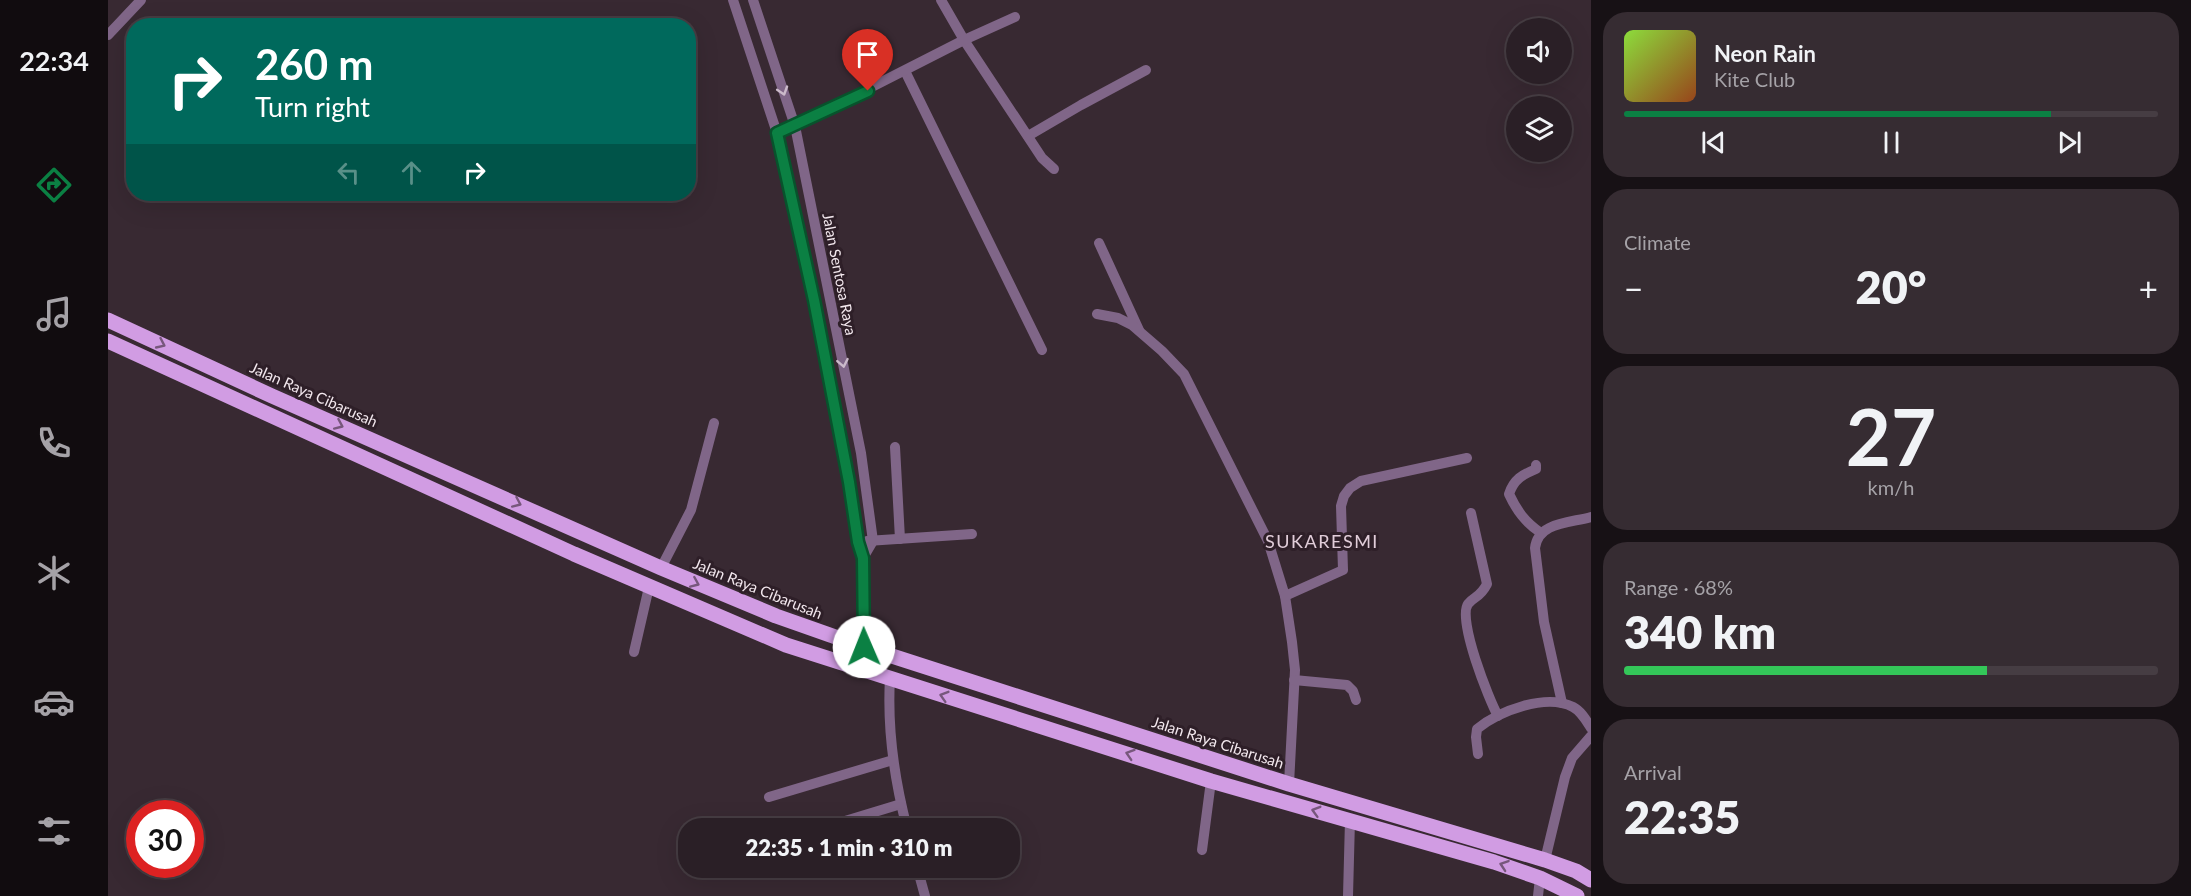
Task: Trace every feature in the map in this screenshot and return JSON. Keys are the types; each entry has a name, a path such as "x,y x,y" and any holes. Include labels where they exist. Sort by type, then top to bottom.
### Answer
{"main road":[{"name":"Jalan Raya Cibarusah","path":"108,320 272,396 776,616 864,647 1289,784 1545,860 1576,871 1591,880"},
{"path":"108,340 649,587 786,645 1211,781 1494,862 1540,878 1577,896"},
{"path":"1540,878 1545,860"}],"street":[{"path":"108,35 141,0"},
{"name":"Jalan Sentosa Raya","path":"733,0 777,133 814,300 849,482 858,542 863,558 864,647"},
{"name":"Jalan Sentosa Raya","path":"753,0 795,126 861,453 873,541"},
{"path":"941,0 964,40 1042,158 1054,169"},
{"path":"777,133 1015,17"},
{"path":"1028,136 1146,70"},
{"path":"905,71 1042,350"},
{"path":"1099,243 1140,331"},
{"path":"1096,314 1118,318 1140,331 1184,374 1268,541 1286,596 1292,642 1294,680 1289,784"},
{"path":"662,568 691,510 714,423"},
{"path":"895,447 900,539"},
{"path":"1286,596 1344,570 1341,506 1344,496 1355,484 1407,470 1467,458"},
{"path":"1536,465 1536,469 1520,476 1512,484 1509,494 1523,518 1541,532"},
{"path":"1471,513 1487,584 1483,592 1468,604 1466,612 1469,637 1498,716"},
{"path":"1562,703 1543,611 1535,548 1536,539 1548,528 1591,517"},
{"path":"858,542 972,534"},
{"path":"863,558 873,541"},
{"path":"634,652 649,587"},
{"path":"890,678 889,725 893,760 904,818"},
{"path":"1294,680 1347,685 1353,691 1356,700"},
{"path":"1478,754 1477,729 1498,716 1529,704 1562,703 1575,708 1591,728"},
{"path":"1545,860 1568,767 1579,748 1591,736"},
{"path":"769,797 893,760"},
{"path":"1202,850 1211,781"},
{"path":"855,818 901,804"},
{"path":"1348,896 1350,820"},
{"path":"920,878 925,896"},
{"path":"1538,896 1540,878"}],"district":[{"name":"SUKARESMI","path":"1322,541"}],"route":[{"path":"864,647 863,558 858,542 849,482 814,300 777,133 868,91"}]}
